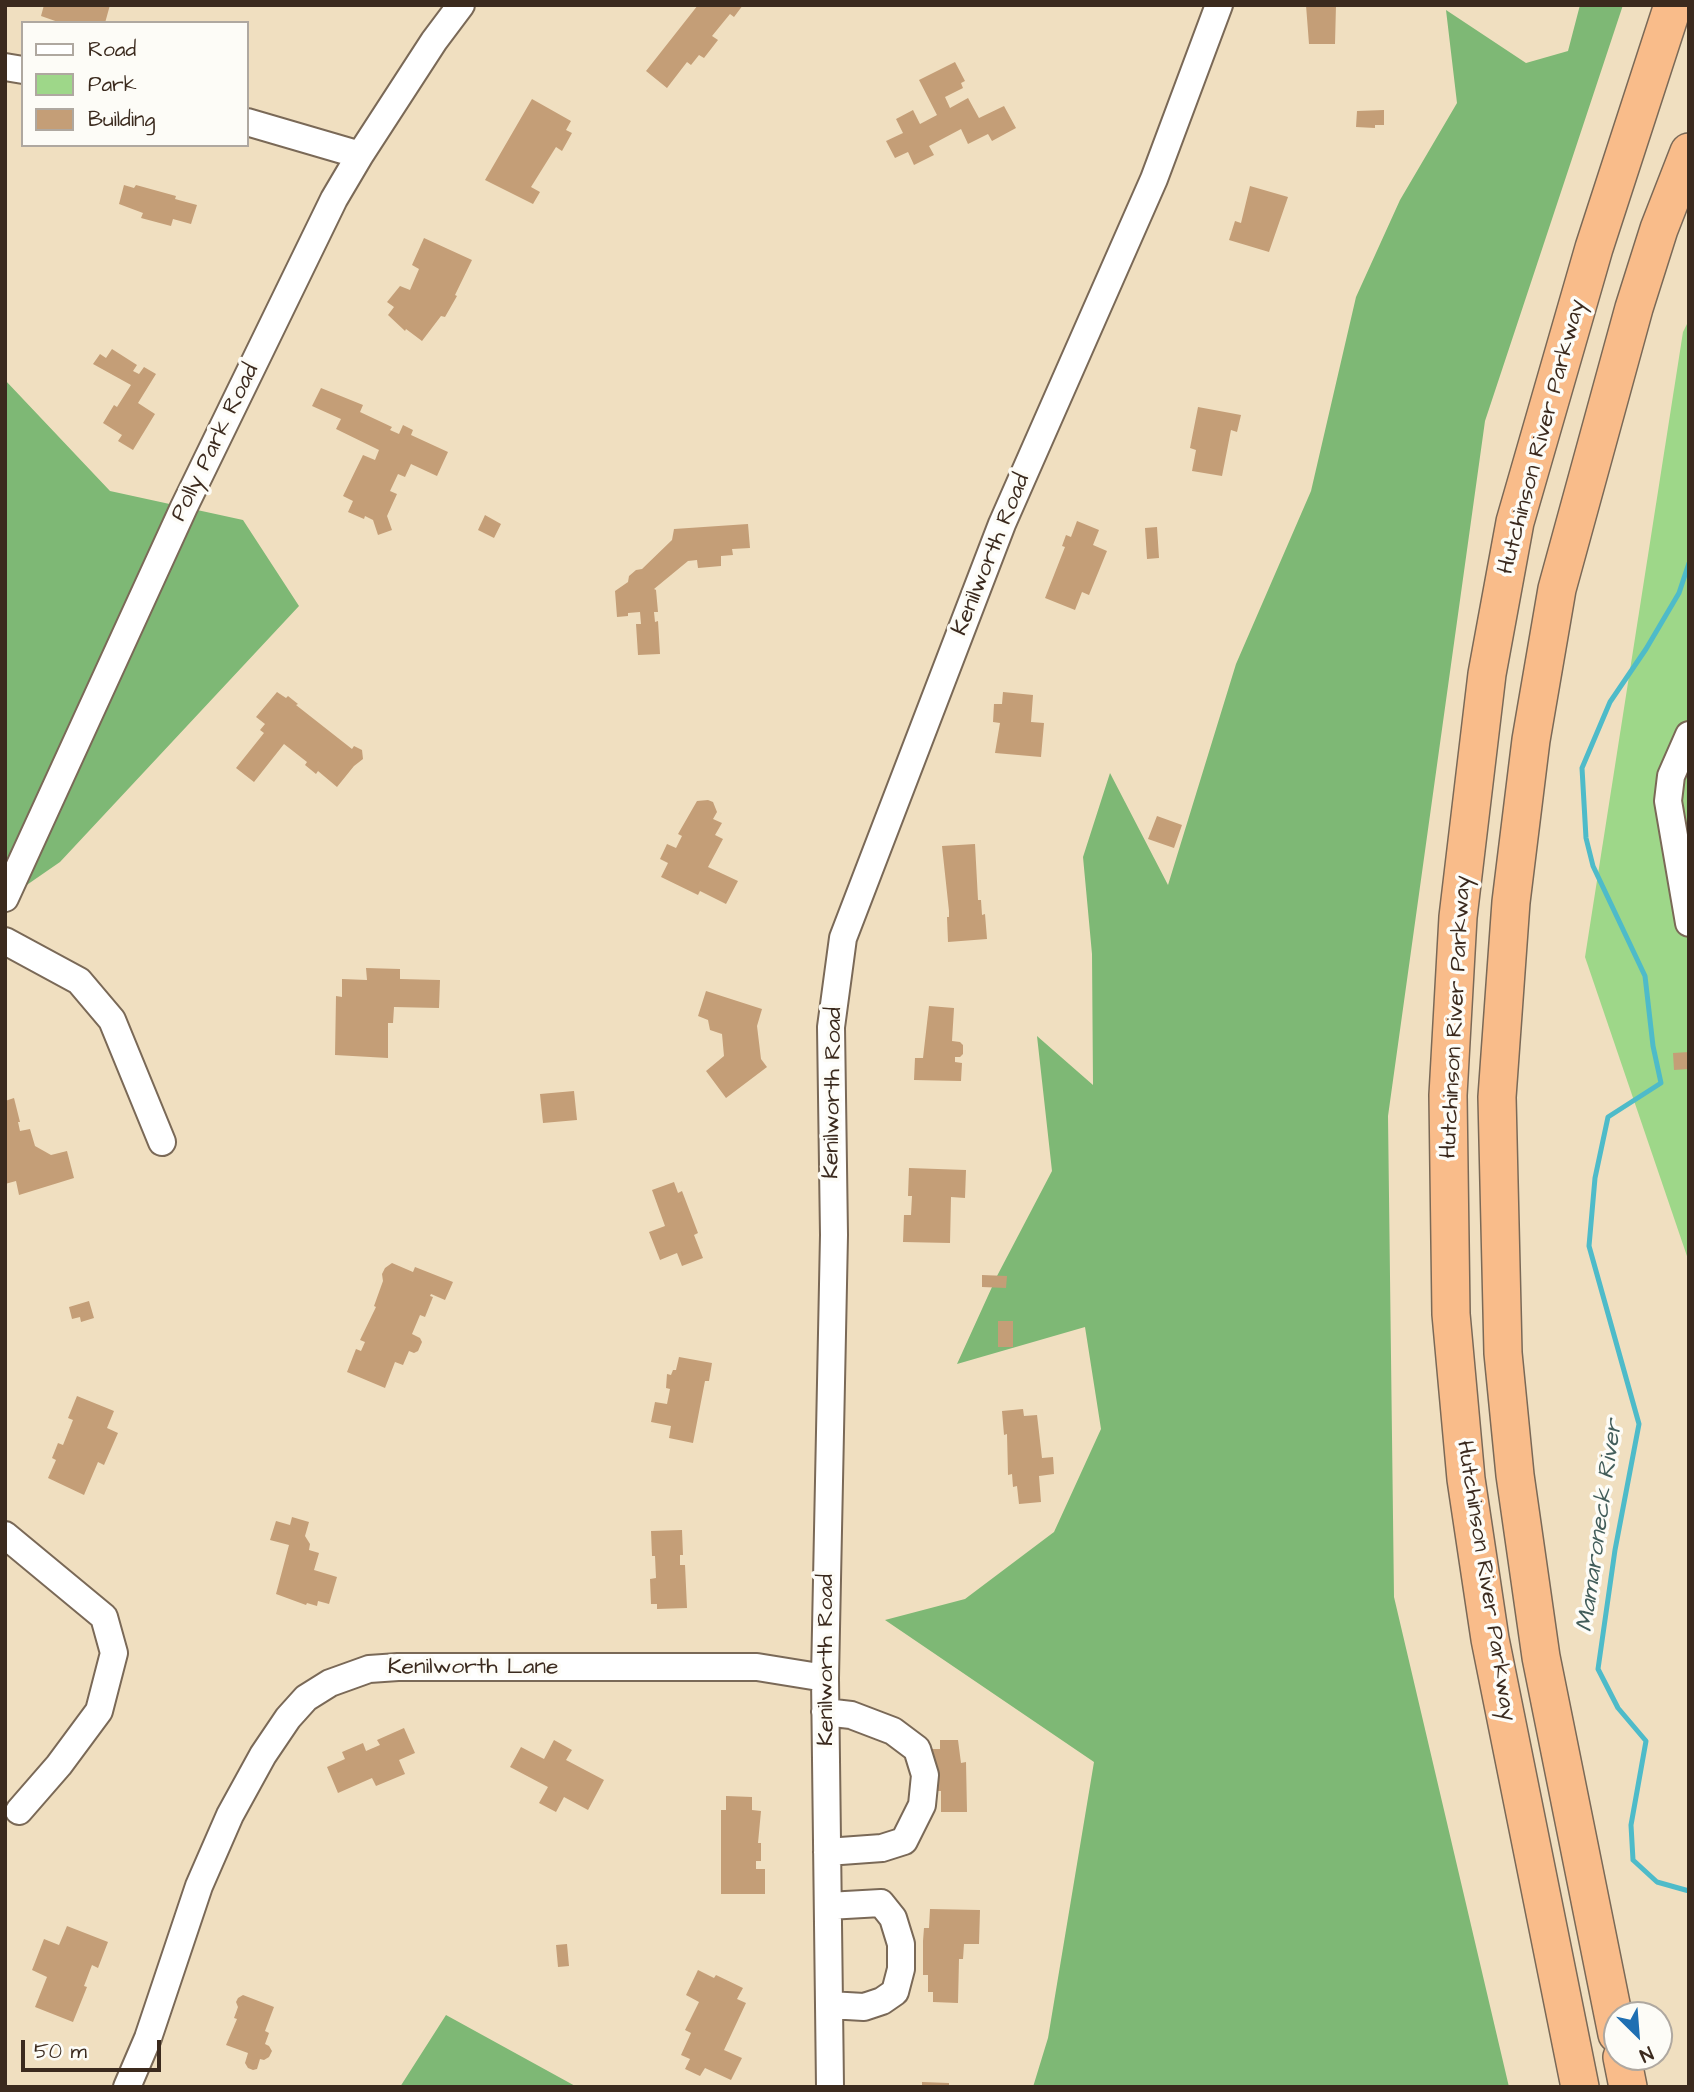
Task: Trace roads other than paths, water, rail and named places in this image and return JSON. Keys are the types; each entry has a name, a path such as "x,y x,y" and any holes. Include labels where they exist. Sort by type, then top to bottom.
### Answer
{"highway":[{"path":"1594,248 1652,5"},
{"name":"Hutchinson River Parkway","path":"1580,2087 1490,1639 1466,1479 1451,1314 1448,1096 1458,917 1487,674 1515,522 1594,248 1673,5"},
{"name":"Hutchinson River Parkway","path":"1610,2001 1541,1657 1515,1475 1503,1353 1497,1097 1511,902 1531,740 1557,589 1600,425 1638,295 1689,152"},
{"path":"1600,425 1651,292 1689,204"}],"street":[{"name":"Polly Park Road","path":"5,898 184,507 328,211 360,155 434,41 461,5"},
{"name":"Kenilworth Road","path":"830,2087 825,1678 834,1235 831,1027 843,938 1002,524 1154,179 1219,5"},
{"path":"248,122 360,155"},
{"path":"1689,735 1671,776 1668,801 1689,923"},
{"path":"5,941 79,981 112,1020 162,1142"},
{"path":"5,1535 104,1617 114,1653 99,1711 59,1765 19,1811"},
{"name":"Kenilworth Lane","path":"127,2087 148,2038 199,1886 230,1815 263,1755 288,1717 306,1698 330,1683 369,1669 398,1667 757,1667 825,1678"},
{"path":"825,1712 851,1715 893,1731 916,1749 926,1775 922,1805 904,1841 881,1848 827,1852"},
{"path":"828,1906 881,1903 893,1918 901,1944 901,1969 895,1992 864,2007 829,2005"}],"waterway":[{"name":"Mamaroneck River","path":"1689,563 1679,593 1610,702 1582,768 1586,838 1593,866 1645,976 1653,1046 1661,1083 1608,1117 1595,1178 1589,1246 1639,1424 1615,1550 1598,1669 1618,1708 1646,1741 1631,1825 1633,1860 1657,1882 1689,1891"}]}
